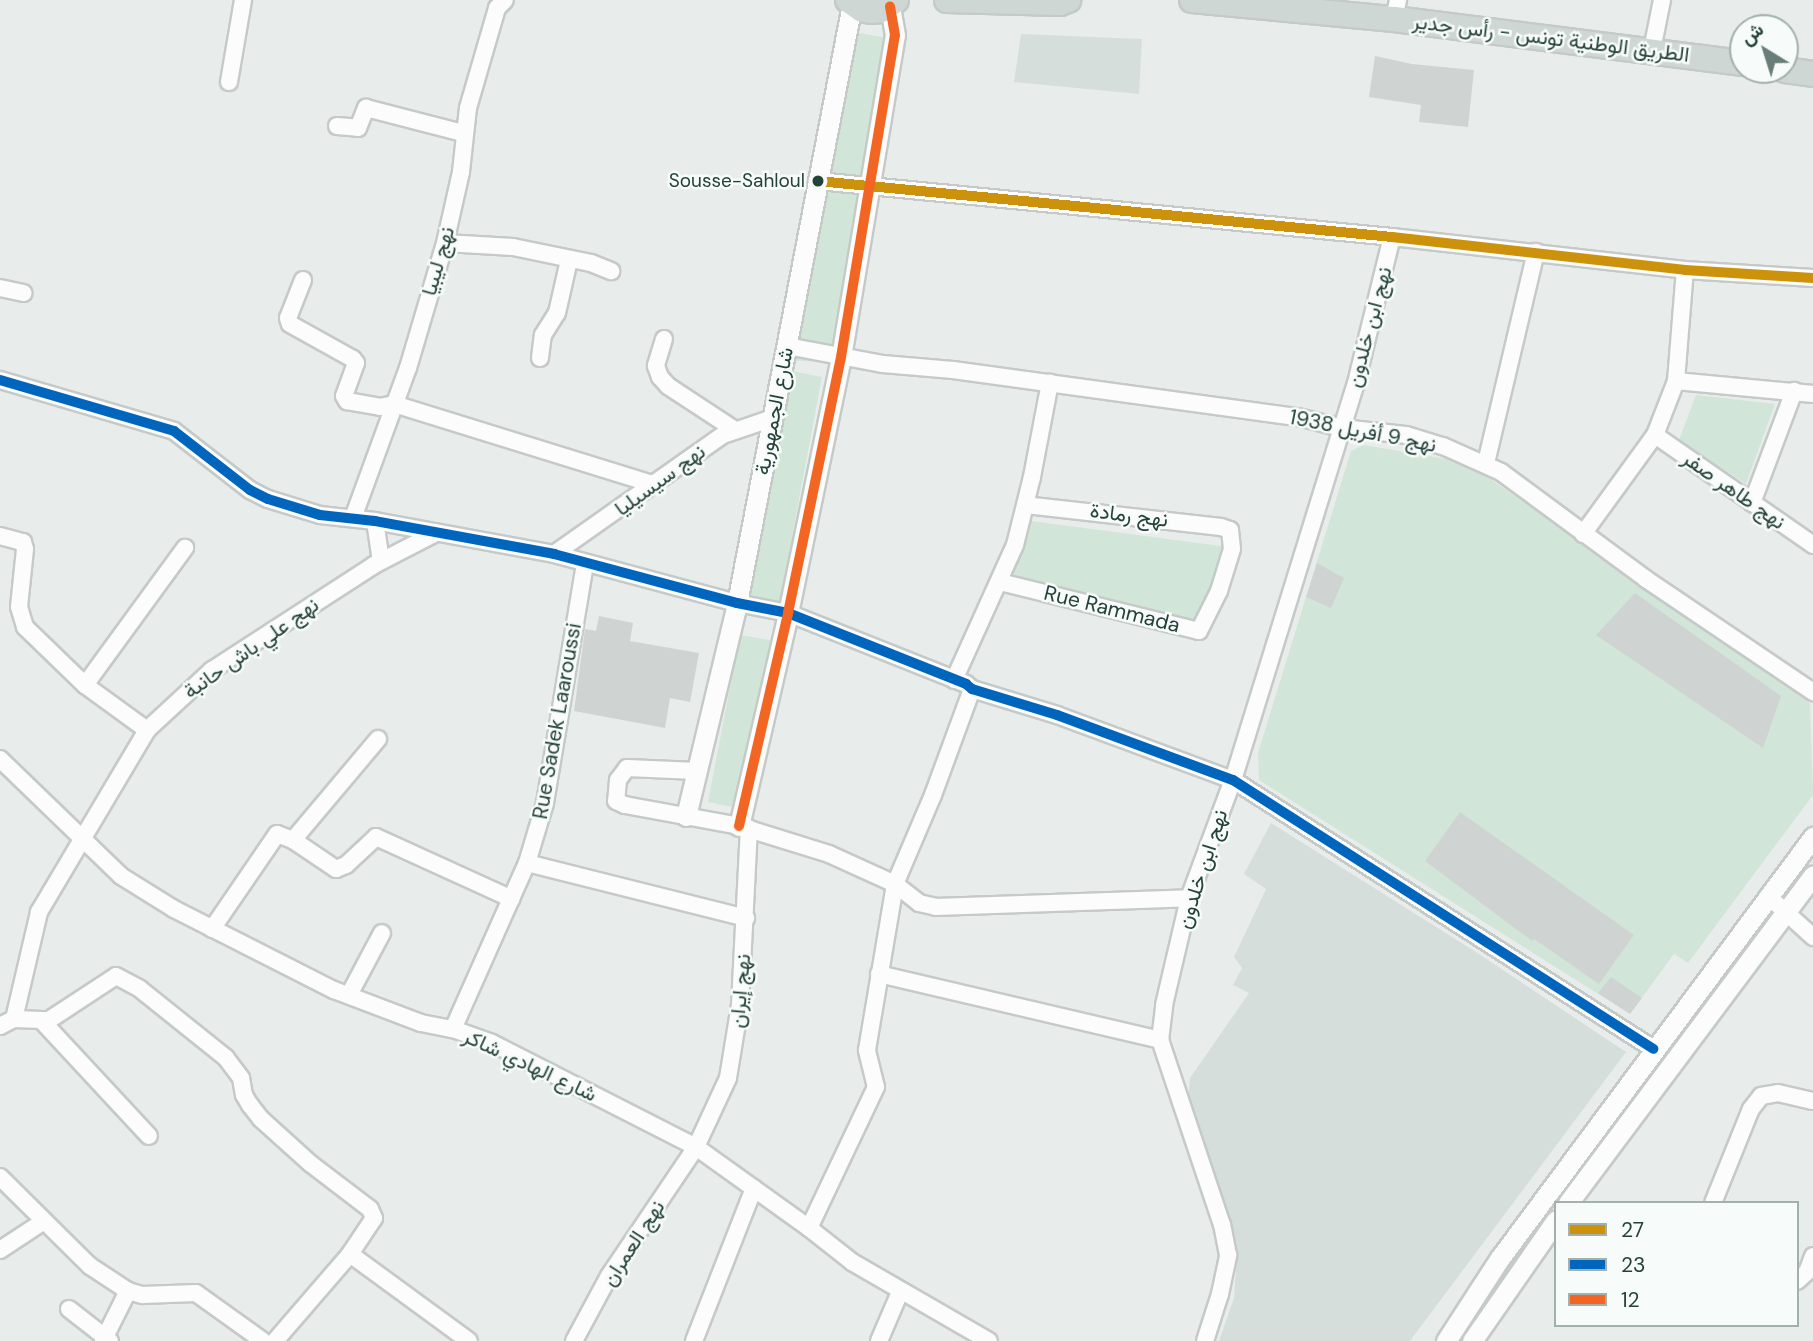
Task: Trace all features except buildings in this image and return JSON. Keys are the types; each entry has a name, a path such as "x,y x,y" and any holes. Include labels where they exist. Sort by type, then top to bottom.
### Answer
{"main road":[{"path":"947,0 1060,3 1068,0"},
{"name":"الطريق الوطنية تونس - رأس جدير","path":"1192,0 1396,9 1729,61"},
{"path":"850,2 871,11 893,3"}],"street":[{"path":"229,82 243,0"},
{"name":"نهج ليبيا","path":"353,518 394,404 445,243 461,172 463,133 497,8 505,0"},
{"path":"1652,50 1662,0"},
{"name":"شارع الجمهورية","path":"686,816 737,603 850,2"},
{"path":"744,827 841,357 895,35 893,3"},
{"path":"337,126 358,128 366,107 463,133"},
{"path":"818,181 1392,237 1685,270 1813,278"},
{"name":"نهج ابن خلدون","path":"1205,1341 1226,1268 1226,1242 1160,1040 1164,1005 1189,898 1233,780 1342,428 1392,237"},
{"path":"445,243 513,247 591,263 611,271"},
{"path":"1486,463 1536,252"},
{"path":"540,358 542,334 557,313 569,260"},
{"path":"1583,534 1655,435 1676,382 1685,270"},
{"path":"303,280 288,318 290,324 356,363 344,396 347,401 380,407 394,404 655,485"},
{"path":"0,288 23,293"},
{"path":"664,339 656,366 660,377 668,386 735,430"},
{"name":"نهج 9 أفريل 1938","path":"786,346 841,357 1298,417 1342,428 1406,435 1486,463 1531,492 1583,534 1813,692"},
{"path":"0,380 167,428 190,441 259,496 320,515 374,521 554,554 737,603 789,612 972,689 1058,715 1233,780 1653,1049"},
{"path":"1676,382 1813,394"},
{"path":"954,680 1000,582 1026,505 1050,383"},
{"path":"1752,503 1794,391"},
{"name":"نهج سيسيليا","path":"554,554 655,485 709,444 735,430 773,418"},
{"name":"نهج طاهر صفر","path":"1655,435 1813,545"},
{"name":"نهج رمادة","path":"1026,505 1139,516 1230,530"},
{"path":"374,521 381,561"},
{"name":"Rue Rammada","path":"1000,582 1199,631 1219,591 1232,549 1230,530"},
{"name":"نهج علي باش حانبة","path":"7,1023 40,912 80,839 147,730 212,670 381,561 436,533"},
{"path":"0,536 23,542 19,607 26,627 85,685 147,730"},
{"path":"85,685 185,548"},
{"name":"Rue Sadek Laaroussi","path":"453,1029 527,863 551,773 584,563"},
{"path":"809,1228 876,1087 867,1050 895,884 933,795 972,689"},
{"path":"293,840 378,739"},
{"name":"شارع الهادي شاكر","path":"0,759 121,876 212,929 349,995 421,1023 453,1029 492,1043 696,1147 852,1262 989,1341"},
{"path":"697,771 627,768 621,772 616,786 619,803 744,827 829,854 895,884 919,903 936,906 1189,898"},
{"name":"نهج إيران","path":"696,1147 714,1103 724,1088 733,1060 746,918 744,827"},
{"path":"212,929 274,836 280,834 336,869 346,866 376,837 512,899"},
{"path":"1446,1341 1500,1258 1813,837"},
{"path":"527,863 746,918"},
{"path":"1569,1201 1813,876"},
{"path":"1768,897 1813,937"},
{"path":"349,995 382,933"},
{"path":"879,974 1160,1040"},
{"path":"7,1023 51,1019 116,976 140,989 226,1058 241,1078 244,1095 261,1119 311,1164 370,1209 374,1218 350,1254 275,1341"},
{"path":"42,1020 149,1136"},
{"path":"1714,1201 1751,1109 1761,1096 1778,1093 1813,1101"},
{"name":"نهج العمران","path":"574,1341 609,1276 696,1147"},
{"path":"0,1177 90,1266 128,1291 142,1295 196,1293 263,1341"},
{"path":"694,1341 754,1188"},
{"path":"0,1250 44,1221"},
{"path":"1472,1341 1554,1223"},
{"path":"350,1254 468,1341"},
{"path":"1799,1279 1807,1272 1813,1256"},
{"path":"69,1309 107,1340 128,1291"},
{"path":"879,1341 900,1292"}],"shaded area":[{"path":"1021,34 1142,39 1139,94 1014,82"},
{"path":"1271,823 1476,952 1626,1052 1410,1341 1219,1341 1234,1298 1237,1255 1231,1220 1188,1101 1190,1078 1249,993 1233,985 1242,968 1234,957 1266,889 1244,874"}],"green space":[{"path":"853,32 888,38 863,178 828,172"},
{"path":"810,184 860,193 836,362 776,360"},
{"path":"787,370 822,377 779,606 745,597"},
{"path":"1696,395 1775,404 1746,484 1679,440"},
{"path":"1364,445 1446,459 1479,471 1810,703 1813,795 1688,963 1674,954 1630,1014 1259,780 1258,753 1351,451"},
{"path":"1031,521 1236,548 1210,627 1006,577 1017,563"},
{"path":"740,635 775,641 742,809 708,802"}],"transit line":[{"name":"12","path":"739,826 788,613 841,357 895,35 890,6"},
{"name":"27","path":"818,181 1392,237 1685,270 1813,278"},
{"name":"23","path":"0,380 174,431 250,490 268,499 320,515 375,521 554,554 737,603 788,613 966,684 972,689 1057,715 1233,780 1653,1049"}],"place":[{"name":"Sousse-Sahloul","path":"818,181"}]}
